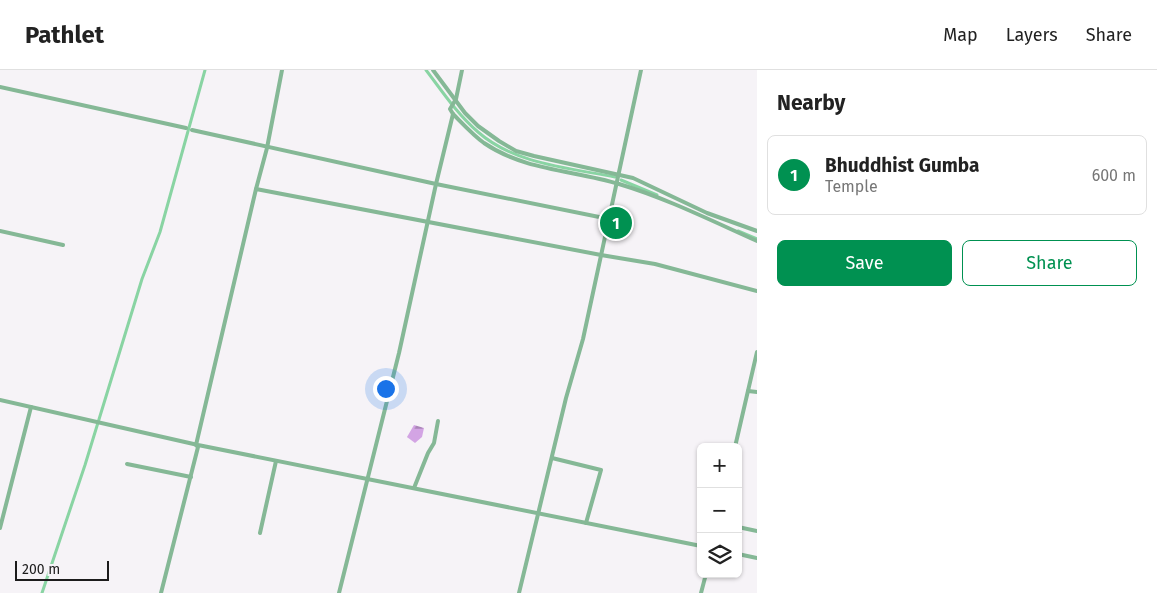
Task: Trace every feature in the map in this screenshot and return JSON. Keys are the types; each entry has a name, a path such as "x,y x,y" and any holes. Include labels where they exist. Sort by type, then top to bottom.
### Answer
{"street":[{"path":"161,593 198,447 196,445 267,148 282,70"},
{"path":"433,70 454,103 478,126 498,141 516,150 559,162 633,178 707,213 757,232"},
{"path":"462,70 454,103 450,109 483,142 517,160 539,167 617,183 644,192 757,241"},
{"path":"519,593 583,339 641,70"},
{"path":"0,87 186,128"},
{"path":"339,593 399,353 453,114"},
{"path":"192,130 267,148 609,219"},
{"path":"256,188 600,256 655,264 757,291"},
{"path":"0,231 63,245"},
{"path":"736,443 757,352"},
{"path":"748,391 757,392"},
{"path":"0,400 196,445 697,545"},
{"path":"0,528 31,407"},
{"path":"414,488 434,443 438,420"},
{"path":"552,458 601,470 586,523"},
{"path":"260,533 276,461"},
{"path":"127,464 190,477"},
{"path":"742,528 757,531"},
{"path":"742,555 757,558"},
{"path":"701,593 705,578"}],"green space":[{"path":"414,425 424,428 422,437 415,443 407,437"}],"waterway":[{"path":"42,593 85,465 142,279 160,232 205,70"},
{"path":"426,70 463,118 492,143 525,158 543,163 615,177"},
{"path":"621,180 657,195"},
{"path":"738,231 757,239"}],"place":[{"name":"Bhuddhist Gumba","path":"616,223"}]}
